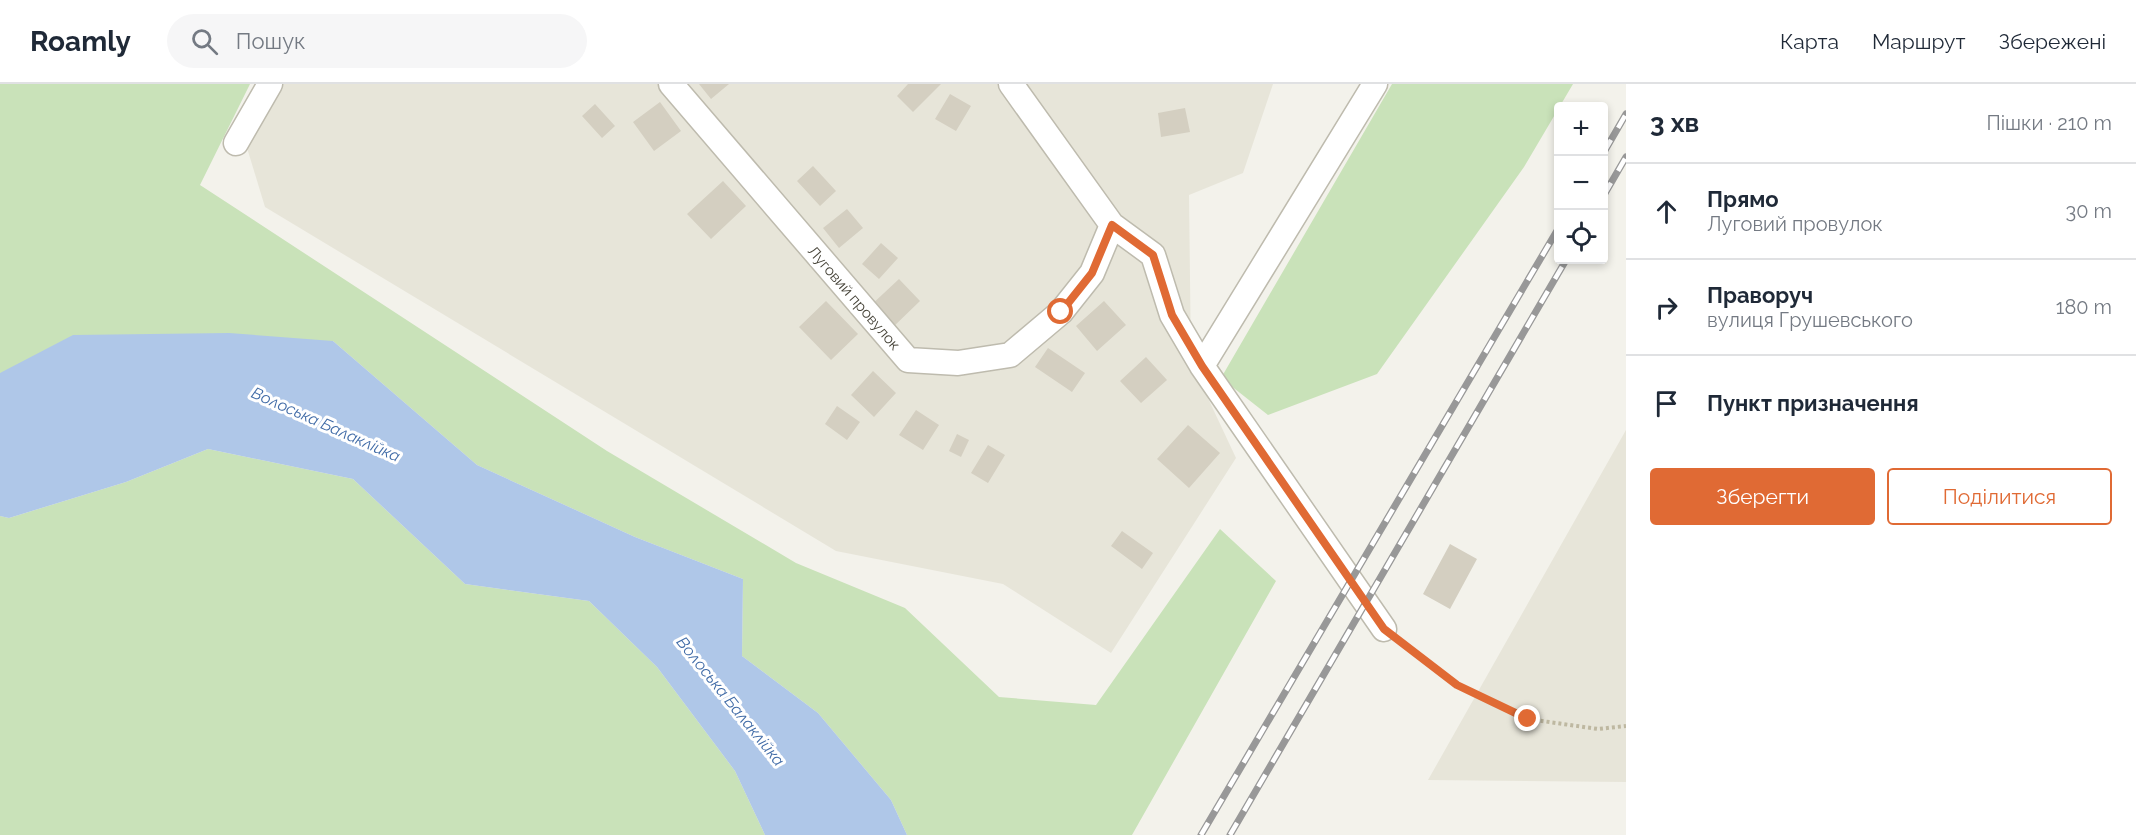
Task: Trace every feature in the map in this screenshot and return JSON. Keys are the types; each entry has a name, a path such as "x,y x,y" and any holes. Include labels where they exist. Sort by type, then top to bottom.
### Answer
{"street":[{"path":"236,143 270,84"},
{"name":"Луговий провулок","path":"671,84 908,360 958,363 1010,356 1061,312 1092,273 1112,225"},
{"path":"1011,84 1029,94 1112,225 1153,255 1172,315 1202,366 1384,629"},
{"path":"1202,366 1374,84"}],"path":[{"path":"1384,629 1457,685 1528,719 1598,729 1626,726"}],"shaded area":[{"path":"271,84 1273,84 1243,173 1189,195 1191,362 1236,458 1111,653 1003,584 836,551 265,207 244,138"},
{"path":"1626,430 1626,782 1428,780"}],"green space":[{"path":"0,84 250,84 200,185 607,451 796,563 905,608 999,697 1096,705 1220,529 1276,581 1132,835 907,835 891,800 818,713 742,656 743,579 635,537 477,465 333,341 0,373"},
{"path":"1392,84 1573,84 1562,102 1554,102 1554,116 1524,167 1377,374 1268,415 1221,378"},
{"path":"208,449 353,479 465,584 589,601 657,667 735,771 765,835 0,835 0,516 9,518 126,482"}],"water":[{"name":"Волоська Балаклійка","path":"229,333 333,341 477,465 635,537 743,579 742,656 818,713 891,800 907,835 765,835 735,771 657,667 589,601 465,584 353,479 208,449 126,482 9,518 0,516 0,373 73,335"}],"building":[{"path":"699,84 729,84 711,99"},
{"path":"908,84 941,84 913,112 897,96"},
{"path":"950,94 971,106 956,131 935,119"},
{"path":"660,102 681,131 654,151 633,122"},
{"path":"595,104 615,126 602,138 582,116"},
{"path":"1185,108 1190,132 1161,137 1158,113"},
{"path":"813,166 836,191 820,206 797,181"},
{"path":"723,181 746,206 711,239 687,214"},
{"path":"847,209 863,228 839,248 823,228"},
{"path":"881,243 898,258 879,279 862,264"},
{"path":"899,279 920,301 890,330 869,307"},
{"path":"826,301 858,334 831,360 799,327"},
{"path":"1104,301 1126,325 1097,351 1076,326"},
{"path":"1048,348 1085,373 1072,392 1035,367"},
{"path":"1146,357 1167,380 1141,403 1120,381"},
{"path":"873,371 896,393 874,417 851,395"},
{"path":"837,406 860,422 847,440 825,424"},
{"path":"916,410 939,425 923,450 899,435"},
{"path":"1188,425 1220,453 1189,488 1157,459"},
{"path":"957,434 969,440 961,457 949,451"},
{"path":"988,445 1005,455 988,483 971,473"},
{"path":"1122,531 1153,553 1142,569 1111,546"},
{"path":"1450,544 1477,559 1450,609 1423,594"}],"railway":[{"path":"1608,145 1626,114"},
{"path":"1608,188 1626,157"},
{"path":"1201,835 1554,236"},
{"path":"1230,835 1564,264"}],"route":[{"path":"1061,312 1092,273 1112,225 1153,255 1172,315 1202,366 1384,629 1457,685 1528,719"}]}
